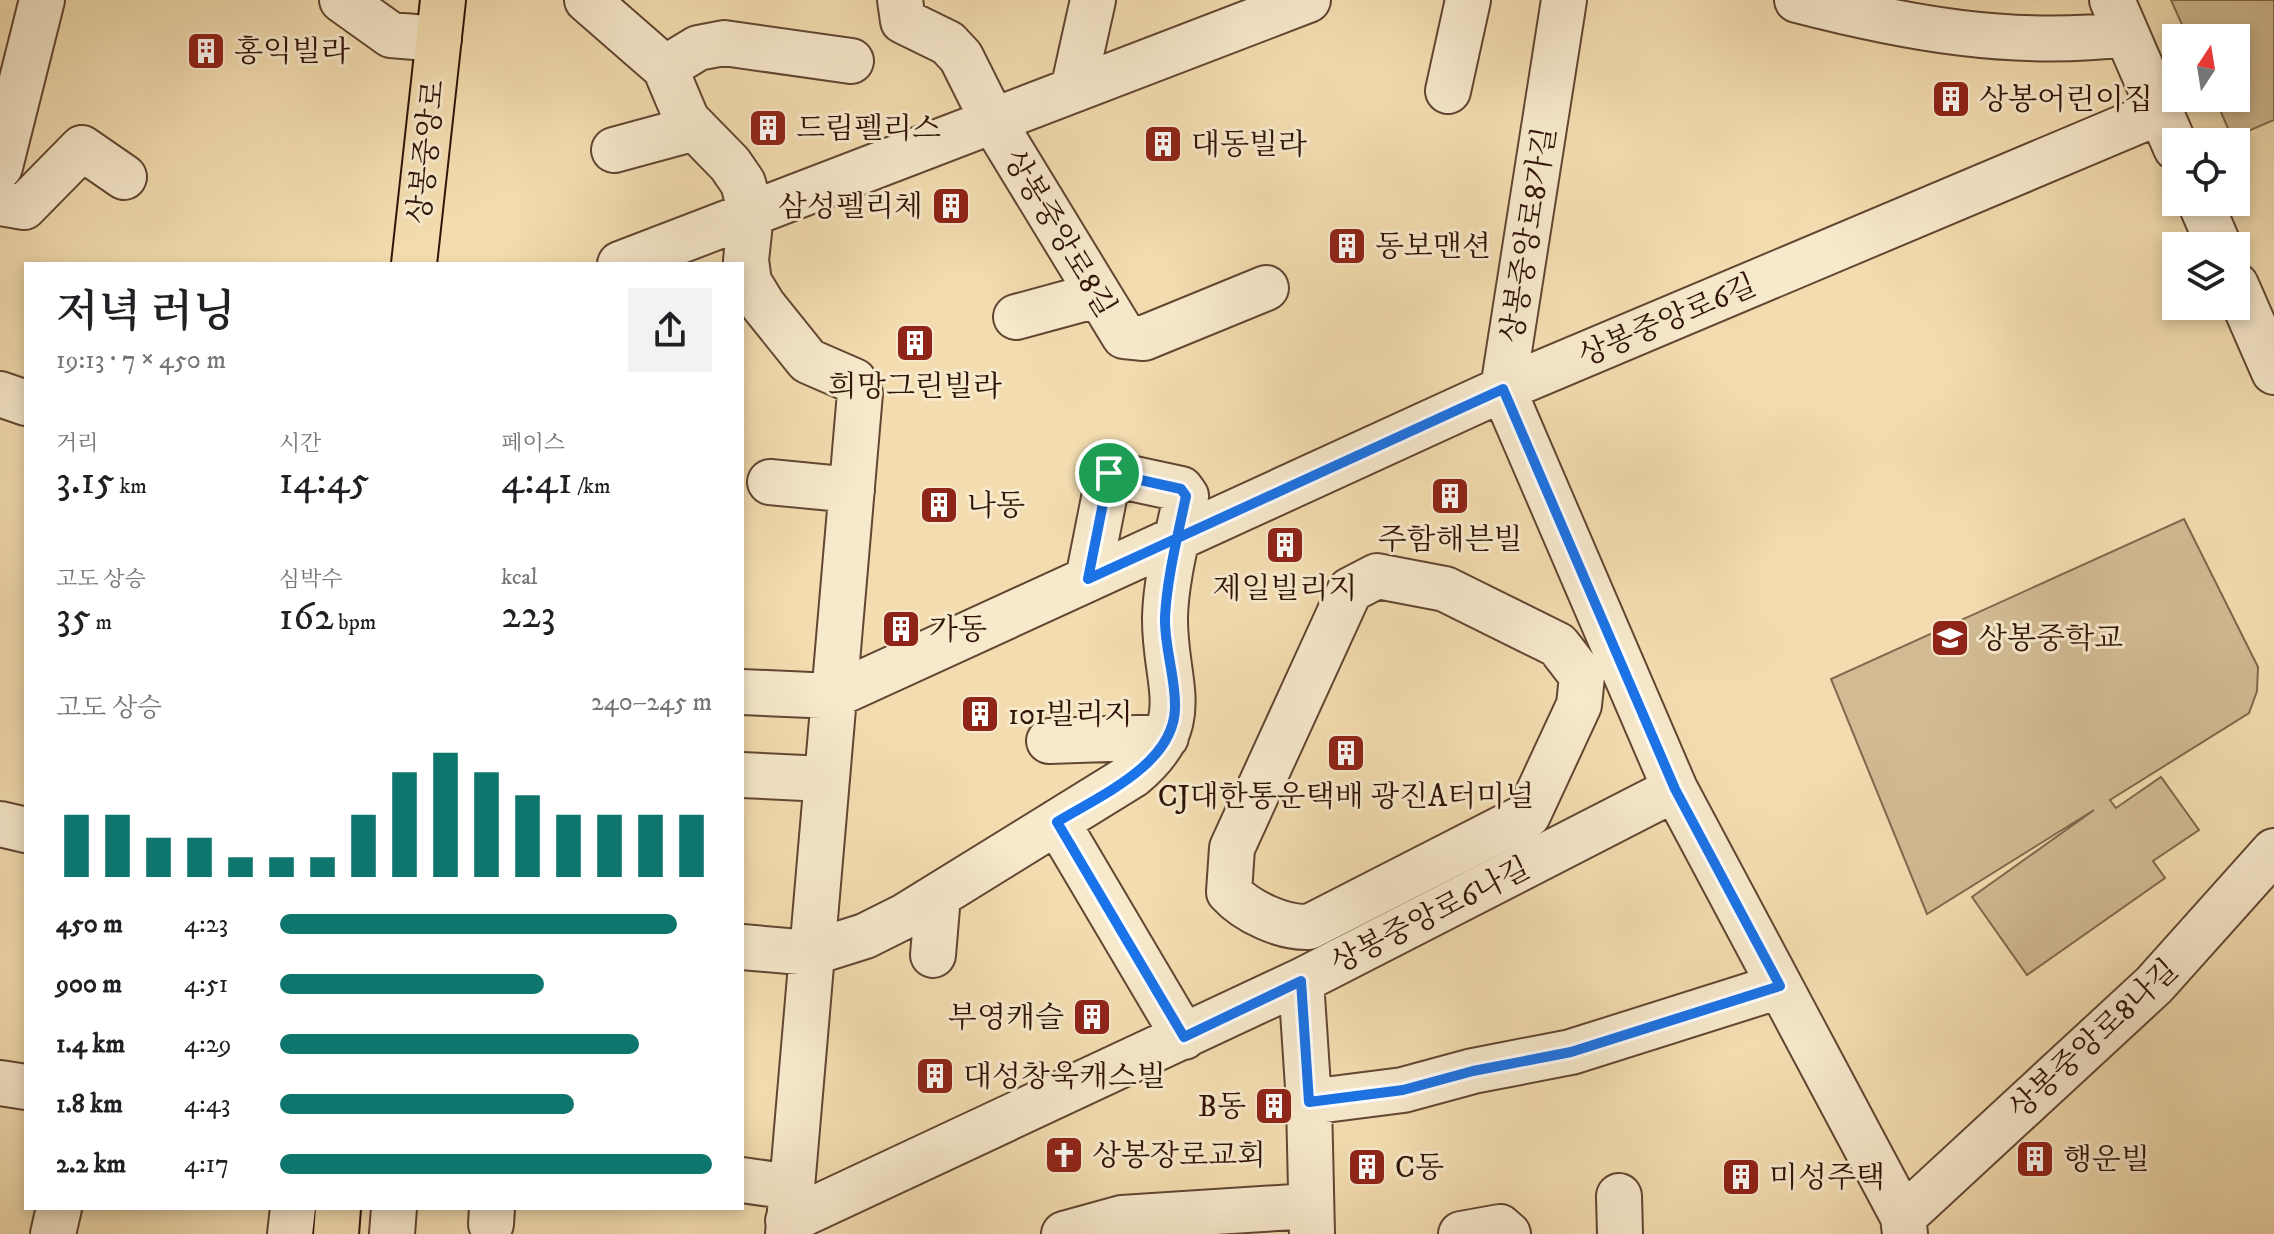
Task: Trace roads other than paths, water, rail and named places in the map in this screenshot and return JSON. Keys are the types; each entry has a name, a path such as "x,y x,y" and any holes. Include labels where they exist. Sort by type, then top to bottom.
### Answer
{"main road":[{"name":"상봉중앙로","path":"414,262 441,20"},
{"path":"336,1234 338,1210"}],"street":[{"path":"0,167 42,0"},
{"name":"상봉중앙로","path":"342,0 391,35 441,20"},
{"path":"587,0 665,68 683,113 743,183 751,214 746,260 749,282 763,305 808,361 859,386 789,1214"},
{"name":"상봉중앙로8길","path":"900,0 903,21 948,43 961,57 993,121 1118,332 1136,340 1266,288"},
{"path":"1073,90 1093,0"},
{"name":"상봉중앙로8길","path":"625,262 1308,0"},
{"path":"1448,91 1468,0"},
{"name":"상봉중앙로8가길","path":"1503,389 1564,0"},
{"path":"1797,0 1885,22 2008,39 2080,40 2119,17 2167,128"},
{"path":"665,68 698,48 724,43 851,61"},
{"path":"614,150 695,128"},
{"name":"상봉중앙로6길","path":"744,692 833,696 1503,389 2162,132"},
{"path":"0,203 24,207 82,148 124,177"},
{"path":"1016,317 1097,295"},
{"path":"2250,317 2274,372"},
{"path":"1503,389 1675,789 1904,1226"},
{"path":"0,394 24,402"},
{"path":"744,947 811,953 865,936 938,896 1133,775 1166,737 1175,706 1165,617 1184,493 1120,467 1088,579"},
{"path":"770,482 852,490"},
{"path":"1572,721 1579,705 1582,676 1558,645 1445,589 1396,577 1377,576 1362,581 1350,590 1232,848 1229,892 1236,900 1280,923 1309,927 1528,815 1572,721 1634,695"},
{"path":"1049,741 1166,737"},
{"path":"744,775 825,779"},
{"name":"상봉중앙로6나길","path":"789,1214 1184,1037 1301,981 1675,789"},
{"path":"1057,822 1184,1037"},
{"path":"0,824 24,830"},
{"name":"상봉중앙로8나길","path":"1904,1226 2154,985 2274,851"},
{"path":"933,955 938,896"},
{"path":"1064,1234 1122,1218 1311,1220 1309,1102 1301,981"},
{"path":"1309,1102 1403,1090 1473,1071 1571,1052 1780,986"},
{"path":"0,1083 24,1087"},
{"path":"744,1181 789,1214"},
{"path":"53,1234 59,1210"},
{"path":"290,1234 293,1210"},
{"path":"392,1234 394,1210"},
{"path":"1461,1234 1500,1227 1508,1234"}],"place":[{"name":"홍익빌라","path":"206,51"},
{"name":"상봉어린이집","path":"1951,99"},
{"name":"드림펠리스","path":"768,128"},
{"name":"대동빌라","path":"1163,144"},
{"name":"삼성펠리체","path":"951,206"},
{"name":"동보맨션","path":"1347,246"},
{"name":"희망그린빌라","path":"915,343"},
{"name":"주함해븐빌","path":"1450,496"},
{"name":"나동","path":"939,505"},
{"name":"제일빌리지","path":"1285,545"},
{"name":"가동","path":"901,629"},
{"name":"상봉중학교","path":"1950,638"},
{"name":"101빌리지","path":"980,714"},
{"name":"CJ대한통운택배 광진A터미널","path":"1346,753"},
{"name":"부영캐슬","path":"1092,1017"},
{"name":"대성창욱캐스빌","path":"935,1076"},
{"name":"B동","path":"1274,1106"},
{"name":"상봉장로교회","path":"1064,1155"},
{"name":"행운빌","path":"2035,1159"},
{"name":"C동","path":"1367,1167"},
{"name":"미성주택","path":"1741,1177"}]}
